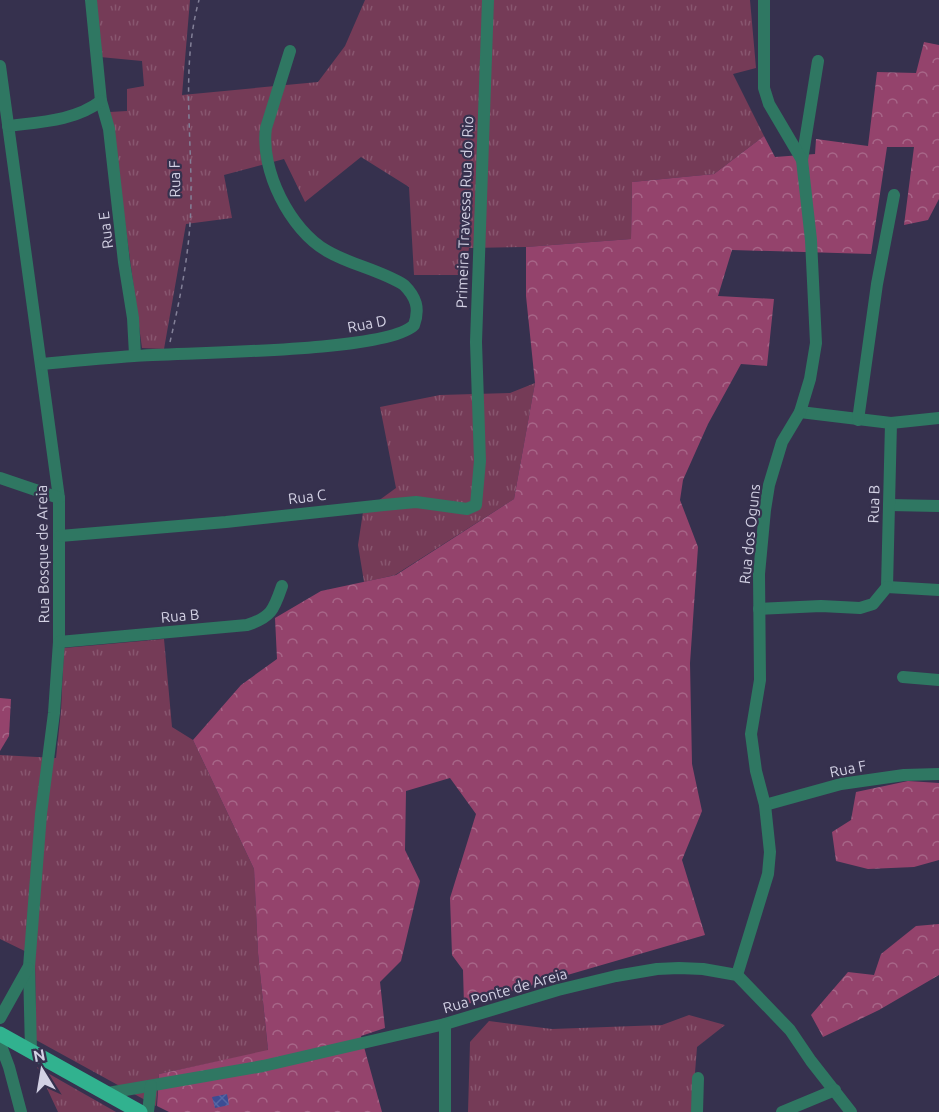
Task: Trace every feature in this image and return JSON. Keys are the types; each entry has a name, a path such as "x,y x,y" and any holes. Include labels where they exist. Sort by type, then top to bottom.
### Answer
{"main road":[{"path":"0,1034 140,1112"}],"street":[{"name":"Rua E","path":"91,0 101,101 109,129 124,262 135,330 135,356"},
{"name":"Primeira Travessa Rua do Rio","path":"478,425 476,342 488,0"},
{"name":"Rua dos Oguns","path":"737,975 768,874 770,852 765,805 756,771 751,734 760,680 759,574 769,485 782,442 800,412 810,380 816,343 811,240 802,160 766,96 763,78 764,0"},
{"name":"Rua D","path":"42,364 135,356 347,344 403,332 414,325 417,303 404,285 326,250 301,228 282,200 268,167 264,141 290,51"},
{"path":"802,160 818,61"},
{"name":"Rua Bosque de Areia","path":"0,66 8,126 5,142 42,364 59,498 59,642 54,713 40,814 29,967 32,1051"},
{"path":"8,126 77,115 101,101"},
{"path":"858,420 886,230 894,195"},
{"path":"800,412 891,423 939,418"},
{"name":"Rua B","path":"887,587 891,423"},
{"name":"Rua C","path":"60,536 226,522 416,502 470,508 476,506 477,500 480,461 478,425"},
{"path":"0,478 59,498"},
{"path":"889,505 939,506"},
{"name":"Rua B","path":"59,642 247,625 267,617 276,604 282,586"},
{"path":"759,609 821,606 860,608 873,604 887,587 939,590"},
{"path":"903,677 939,680"},
{"name":"Rua F","path":"765,805 841,784 904,775 939,774"},
{"name":"Rua Bosque de Areia","path":"0,1018 29,967"},
{"name":"Rua Ponte de Areia","path":"108,1093 263,1066 445,1024 558,990 626,974 679,968 703,969 737,975"},
{"path":"737,975 790,1030 851,1112"},
{"path":"445,1024 445,1112"},
{"path":"0,1043 21,1112"},
{"path":"697,1112 698,1078"},
{"path":"148,1112 151,1086"},
{"path":"782,1112 835,1090"}],"path":[{"name":"Rua F","path":"167,355 188,258 191,200 188,81 199,0"}],"green space":[{"path":"96,0 190,0 182,95 318,82 345,46 365,0 750,0 756,68 733,74 764,136 714,174 632,182 631,239 526,247 469,248 465,275 414,275 409,187 361,157 305,202 284,159 224,175 232,218 186,224 164,349 142,348 110,112 127,111 127,89 144,86 142,61 100,57"},
{"path":"924,42 939,45 939,199 928,220 904,225 914,147 887,147 871,254 732,250 718,296 774,299 767,366 741,364 708,424 683,480 680,500 698,547 690,663 692,764 702,811 682,860 705,935 464,1005 463,970 452,955 450,898 476,814 450,778 406,791 405,850 420,881 401,961 380,982 385,1028 361,1036 382,1112 169,1112 157,1106 159,1074 268,1050 258,953 254,869 193,740 241,685 277,659 275,618 321,591 396,575 514,499 535,383 526,296 526,247 631,239 632,182 714,174 764,136 775,157 815,154 816,139 868,146 877,72 916,73"},
{"path":"535,383 514,499 395,575 364,582 358,545 363,512 396,488 380,407 440,395 510,393"},
{"path":"164,639 172,727 193,740 254,869 258,953 268,1051 159,1074 156,1106 36,1040 35,956 0,939 0,755 56,758 64,648"},
{"path":"0,698 11,699 9,736 0,751"},
{"path":"908,781 939,783 939,860 914,867 868,869 836,861 832,832 851,820 856,792"},
{"path":"939,924 939,975 879,1010 823,1037 811,1015 848,972 874,975 881,954 916,926"},
{"path":"689,1015 725,1025 697,1047 692,1112 468,1112 470,1042 489,1021 552,1029 662,1025"},
{"path":"37,1067 116,1112 58,1112"}],"building":[{"path":"227,1094 229,1105 215,1108 212,1097"}]}
